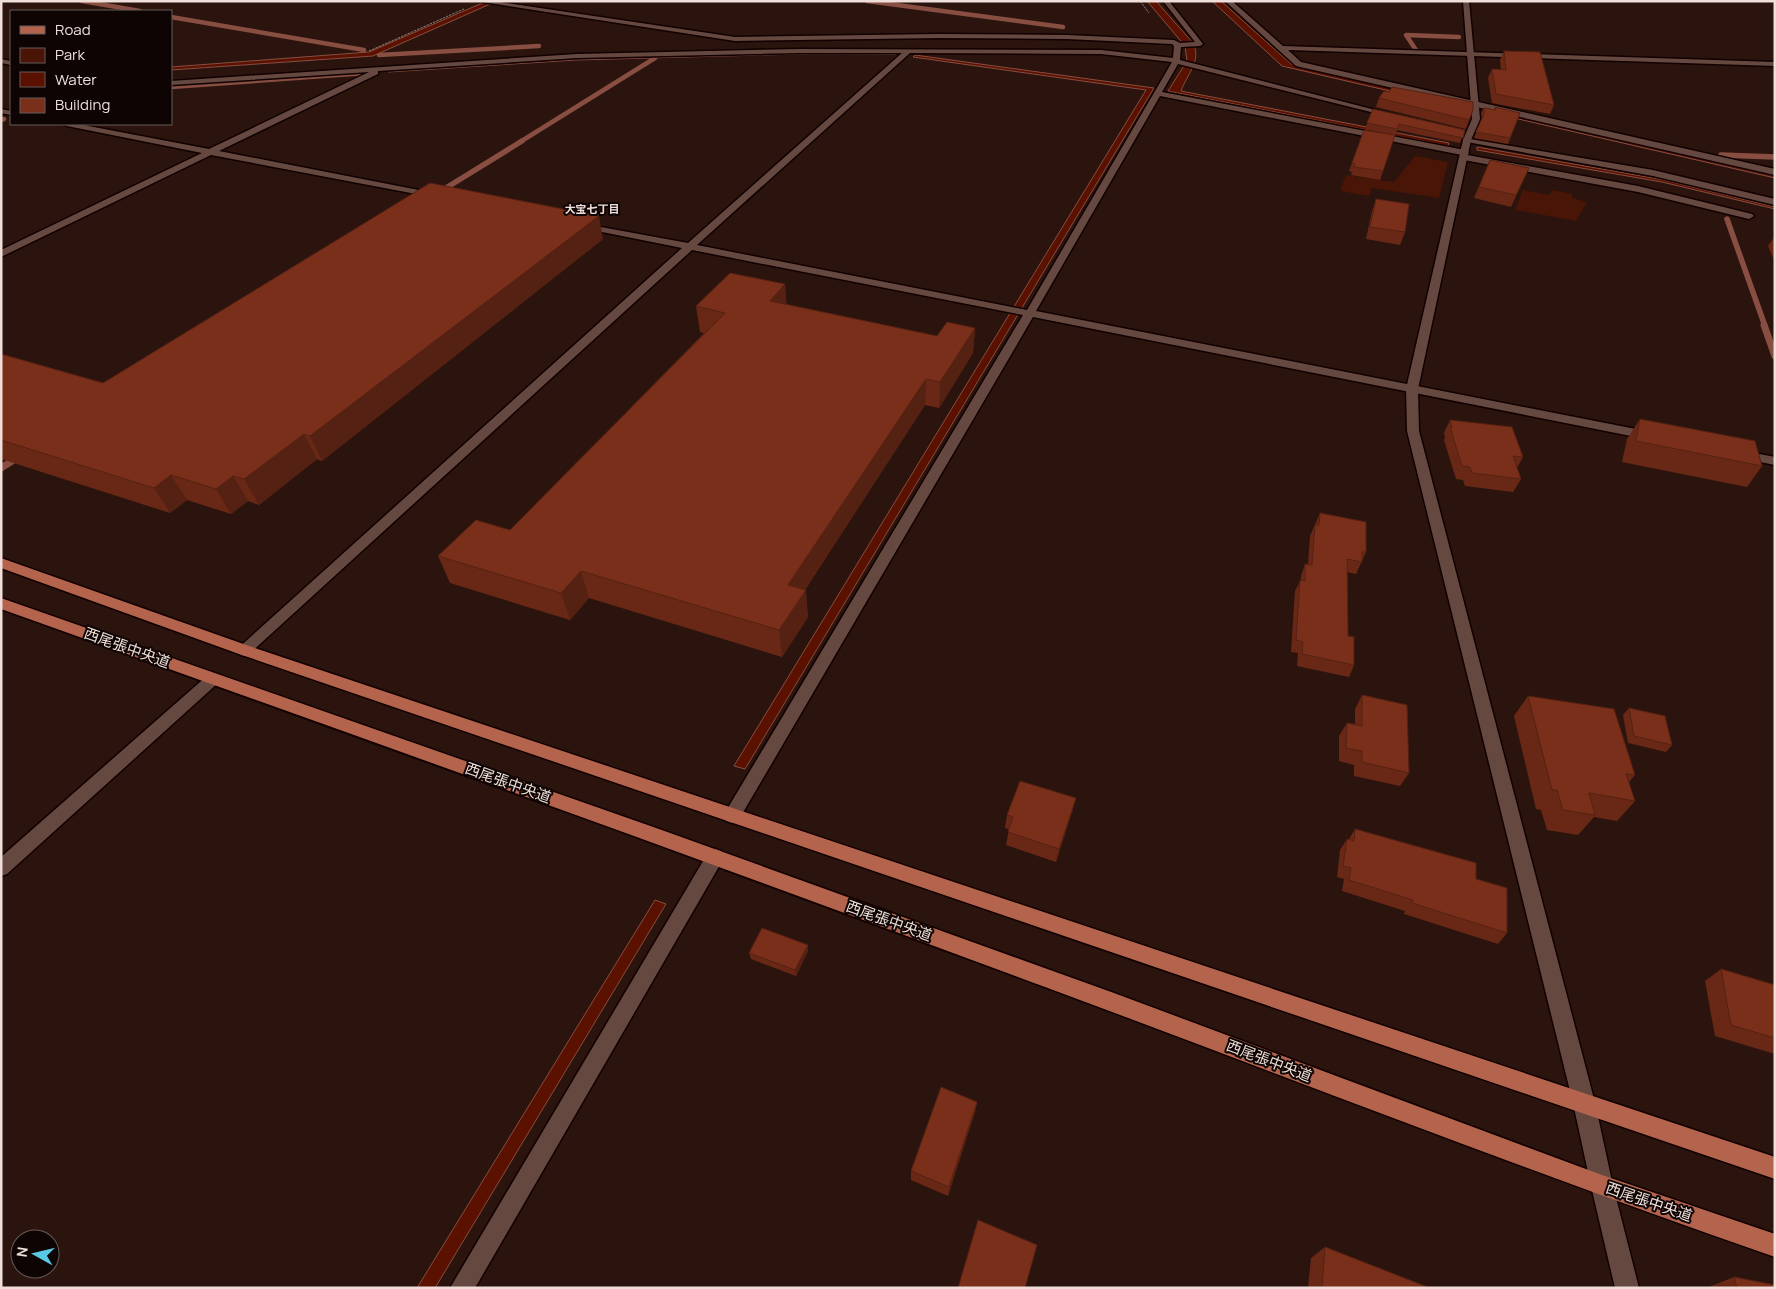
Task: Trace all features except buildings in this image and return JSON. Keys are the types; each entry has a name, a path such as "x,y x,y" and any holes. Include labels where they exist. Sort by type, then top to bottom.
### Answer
{"main road":[{"path":"1,563 244,650 1775,1168"},
{"name":"西尾張中央道","path":"1,603 715,857 1114,1003 1602,1186 1775,1246"}],"street":[{"path":"481,2 735,39 992,36 1156,41 1174,42 1179,45 1197,44 1200,42 1166,1"},
{"path":"1228,1 1279,48 1300,64 1775,172"},
{"path":"1466,1 1476,119 1465,135 1464,155 1412,389 1413,431 1584,1103 1627,1288"},
{"path":"735,39 737,52"},
{"path":"732,816 1158,93 1179,62 1179,45"},
{"path":"1279,48 1775,64"},
{"path":"172,83 568,56 737,52 1101,52 1151,55 1396,116"},
{"path":"244,650 690,246 908,52"},
{"path":"1,254 383,68"},
{"path":"1158,93 1638,190 1749,216"},
{"path":"72,125 439,197"},
{"path":"1465,135 1653,173 1775,202"},
{"path":"574,224 1660,438"},
{"path":"1727,452 1775,461"},
{"path":"1,868 213,679"},
{"path":"462,1288 715,857"}],"path":[{"path":"367,51 481,2"}],"green space":[{"path":"1415,156 1448,162 1439,198 1372,188 1369,196 1340,191 1346,175 1394,182"},
{"path":"1523,190 1549,195 1553,190 1572,194 1572,198 1587,202 1576,221 1515,210"}],"water":[{"path":"487,1 497,1 373,56 172,70 172,67 369,52"},
{"path":"1147,1 1156,1 1193,43 1196,56 1195,62 1181,91 1449,143 1448,146 1168,91 1187,61 1185,46"},
{"path":"1212,1 1221,1 1291,64 1463,105 1463,108 1282,66"},
{"path":"798,53 896,54 799,54 576,60 388,72 389,70 577,58"},
{"path":"915,55 1154,88 745,769 734,766 1146,90 913,57"},
{"path":"1487,110 1775,176 1775,178 1488,112"},
{"path":"1477,147 1664,180 1775,207 1775,209 1662,182 1477,150"},
{"path":"655,900 666,904 435,1288 417,1288"}],"waterway":[{"path":"82,1 134,10"},
{"path":"867,1 1063,27"},
{"path":"172,17 364,50"},
{"path":"1416,50 1406,35 1459,37"},
{"path":"379,55 539,46"},
{"path":"520,142 655,58"},
{"path":"172,87 366,73"},
{"path":"441,191 522,141"},
{"path":"1721,155 1775,157"},
{"path":"1727,219 1765,326"},
{"path":"1764,325 1775,356"},
{"path":"1,468 20,456"}],"district":[{"name":"大宝七丁目","path":"592,209"}]}
